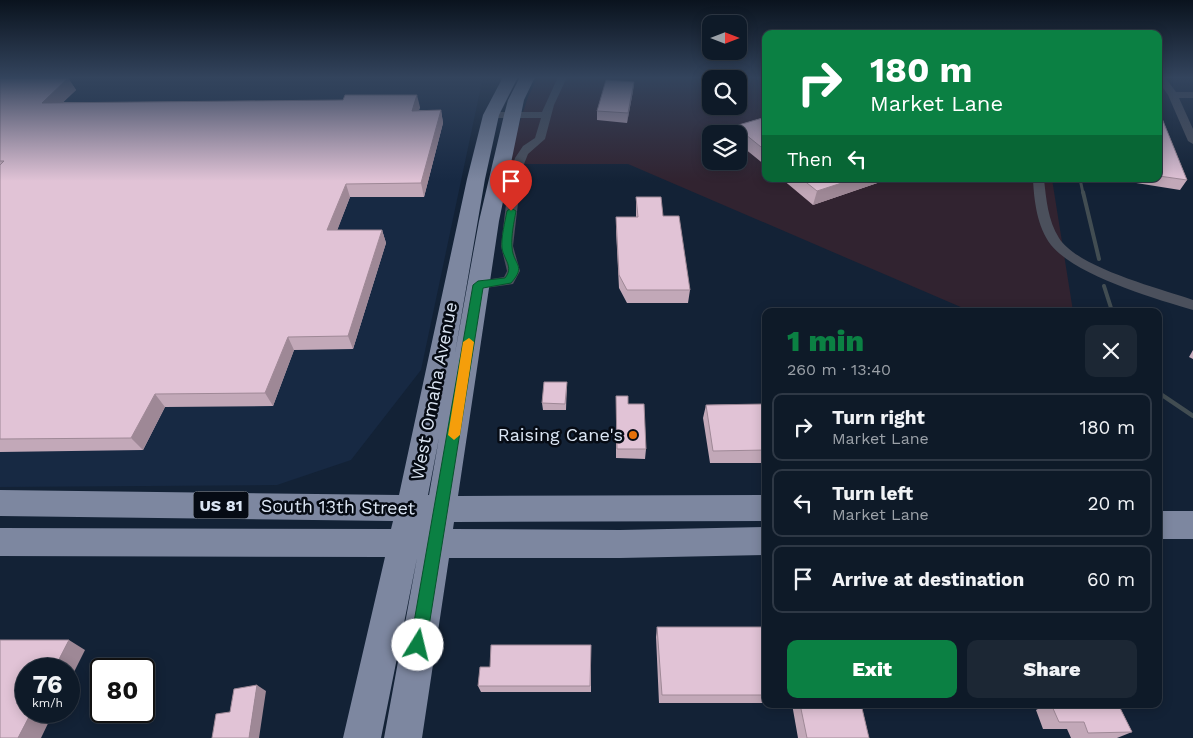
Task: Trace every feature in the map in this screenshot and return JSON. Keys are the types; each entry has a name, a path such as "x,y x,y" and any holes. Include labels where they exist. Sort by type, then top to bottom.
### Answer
{"highway":[{"name":"West Omaha Avenue","path":"403,738 420,543 410,509 432,408 466,225 502,111"},
{"name":"West Omaha Avenue","path":"362,738 420,543 442,509 489,221 501,115 505,111"},
{"name":"South 13th Street","path":"0,503 302,505 410,509 762,508"},
{"path":"1162,525 1193,525"},
{"name":"South 13th Street","path":"0,542 620,544 762,540"}],"street":[{"path":"478,285 508,281 514,274 514,267 507,248 518,162 528,147 540,140 547,111"},
{"path":"1180,111 1193,140"},
{"path":"501,115 546,116"},
{"path":"1039,182 1047,227 1055,243 1067,255 1096,270 1193,306"}],"shaded area":[{"path":"0,111 476,111 421,370 351,460 277,485 0,487"},
{"path":"523,111 702,111 702,115 747,115 747,111 762,111 762,182 1052,182 1073,308 963,308 628,164 506,164"}],"building":[{"path":"0,111 441,111 421,183 346,184 327,230 382,230 348,336 288,337 265,393 155,394 131,438 0,439 0,165 4,161 0,161"},
{"path":"604,111 628,111 628,113"},
{"path":"762,118 762,148 747,136 747,125 738,125"},
{"path":"1162,118 1187,180 1162,176"},
{"path":"806,182 845,182 817,191"},
{"path":"636,197 661,197 663,216 679,216 690,290 627,290 619,275 616,217 638,217"},
{"path":"544,382 567,382 565,404 542,403"},
{"path":"616,396 628,396 628,404 644,404 646,449 617,449"},
{"path":"762,404 762,450 713,451 706,405"},
{"path":"657,627 762,627 762,695 662,695"},
{"path":"0,640 69,640 60,658 15,658 15,723 26,723 18,738 0,738"},
{"path":"491,645 591,645 590,686 478,686 480,667 490,667"},
{"path":"257,685 249,738 212,738 216,714 230,712 234,689"},
{"path":"801,708 862,708 869,738 807,738"},
{"path":"1053,708 1120,708 1132,732 1088,733 1084,722 1059,722"}],"waterway":[{"path":"1081,182 1083,193"},
{"path":"1083,192 1099,259"},
{"path":"1104,286 1111,308"},
{"path":"1162,395 1193,416"}],"slow traffic":[{"path":"454,435 469,342"}],"place":[{"name":"Raising Cane's","path":"633,435"}],"route":[{"path":"418,645 478,285 508,281 514,274 514,267 507,248 511,211"}]}
